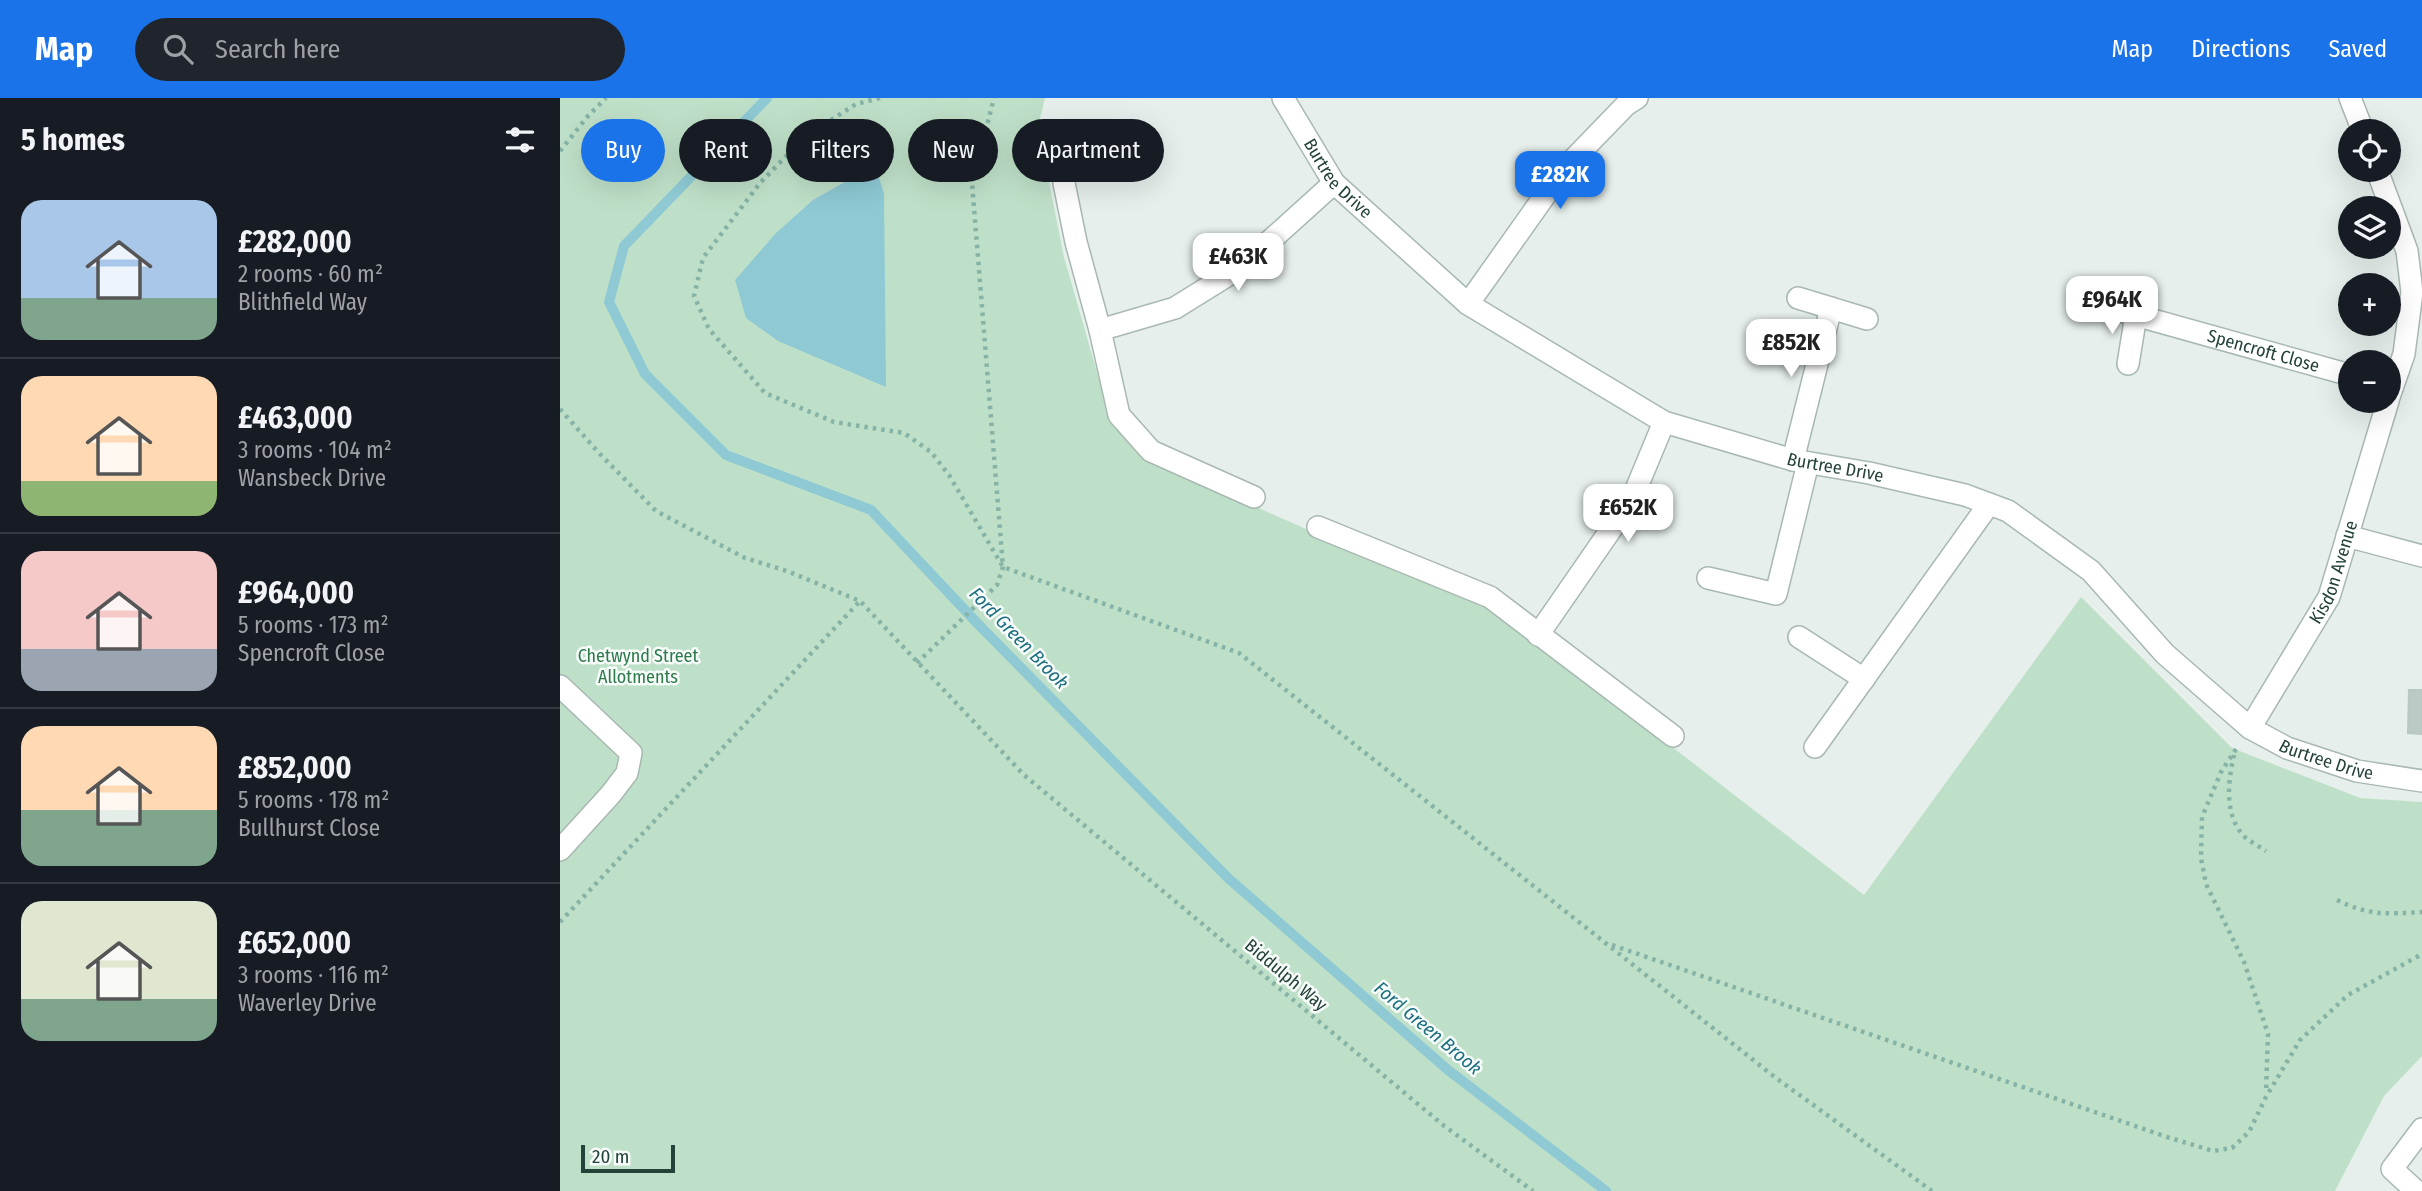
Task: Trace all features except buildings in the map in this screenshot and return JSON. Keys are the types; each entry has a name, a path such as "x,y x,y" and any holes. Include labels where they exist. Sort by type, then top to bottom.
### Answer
{"street":[{"name":"Burtree Drive","path":"1283,98 1334,183 1468,304 1664,422 1801,462 1965,495 2008,510 2091,571 2165,654 2250,728 2287,748 2357,771 2422,781"},
{"path":"1468,304 1563,170 1626,105 1637,98"},
{"path":"2350,98 2358,119"},
{"name":"Kisdon Avenue","path":"2381,182 2407,251 2412,292 2401,362"},
{"path":"1064,183 1119,415 1151,451 1254,497"},
{"path":"1100,330 1175,308 1241,267 1334,183"},
{"path":"1798,298 1867,319"},
{"name":"Spencroft Close","path":"2092,303 2338,372"},
{"path":"1708,578 1776,594 1831,308"},
{"path":"2128,364 2136,316"},
{"name":"Kisdon Avenue","path":"2250,728 2329,597 2383,413"},
{"path":"1538,635 1632,499 1664,422"},
{"path":"1815,747 1989,504"},
{"path":"1318,527 1490,597 1673,736"},
{"path":"2347,536 2422,556"},
{"path":"1799,637 1864,679"},
{"path":"560,686 631,753 627,773 560,850"},
{"path":"2416,1191 2392,1169 2422,1129"}],"path":[{"path":"560,151 606,98"},
{"path":"880,98 856,104 806,136 760,183 703,258 694,296 709,329 765,393 834,422 904,433 931,452 949,475 1003,567 1239,653 1776,1078 1932,1191"},
{"path":"917,663 997,585 1003,567 972,183 994,98"},
{"path":"560,409 656,510 745,558 787,571 860,601 560,922"},
{"name":"Biddulph Way","path":"860,601 1024,775 1443,1125 1533,1191"},
{"path":"2250,728 2221,772 2202,817 2201,858 2206,884 2244,962 2268,1034 2266,1097"},
{"path":"2235,751 2227,785 2233,817 2245,837 2266,851"},
{"path":"2337,900 2361,911 2384,914 2422,912"},
{"path":"1606,943 2167,1138 2213,1151 2232,1148 2249,1132 2266,1097 2300,1040 2348,995 2422,954"}],"green space":[{"name":"Chetwynd Street Allotments","path":"560,98 1045,98 1040,119 1012,119 1012,182 1049,182 1064,257 1112,425 1144,457 1315,533 1487,604 1864,895 2081,597 2232,748 2360,798 2422,802 2422,1056 2384,1096 2335,1191 560,1191"}],"water":[{"path":"845,182 880,182 884,194 886,387 778,341 746,318 735,280 776,233 813,200"}],"waterway":[{"name":"Ford Green Brook","path":"767,98 624,246 609,302 645,374 726,455 871,510 978,624 1228,878 1448,1070 1606,1191"}]}
